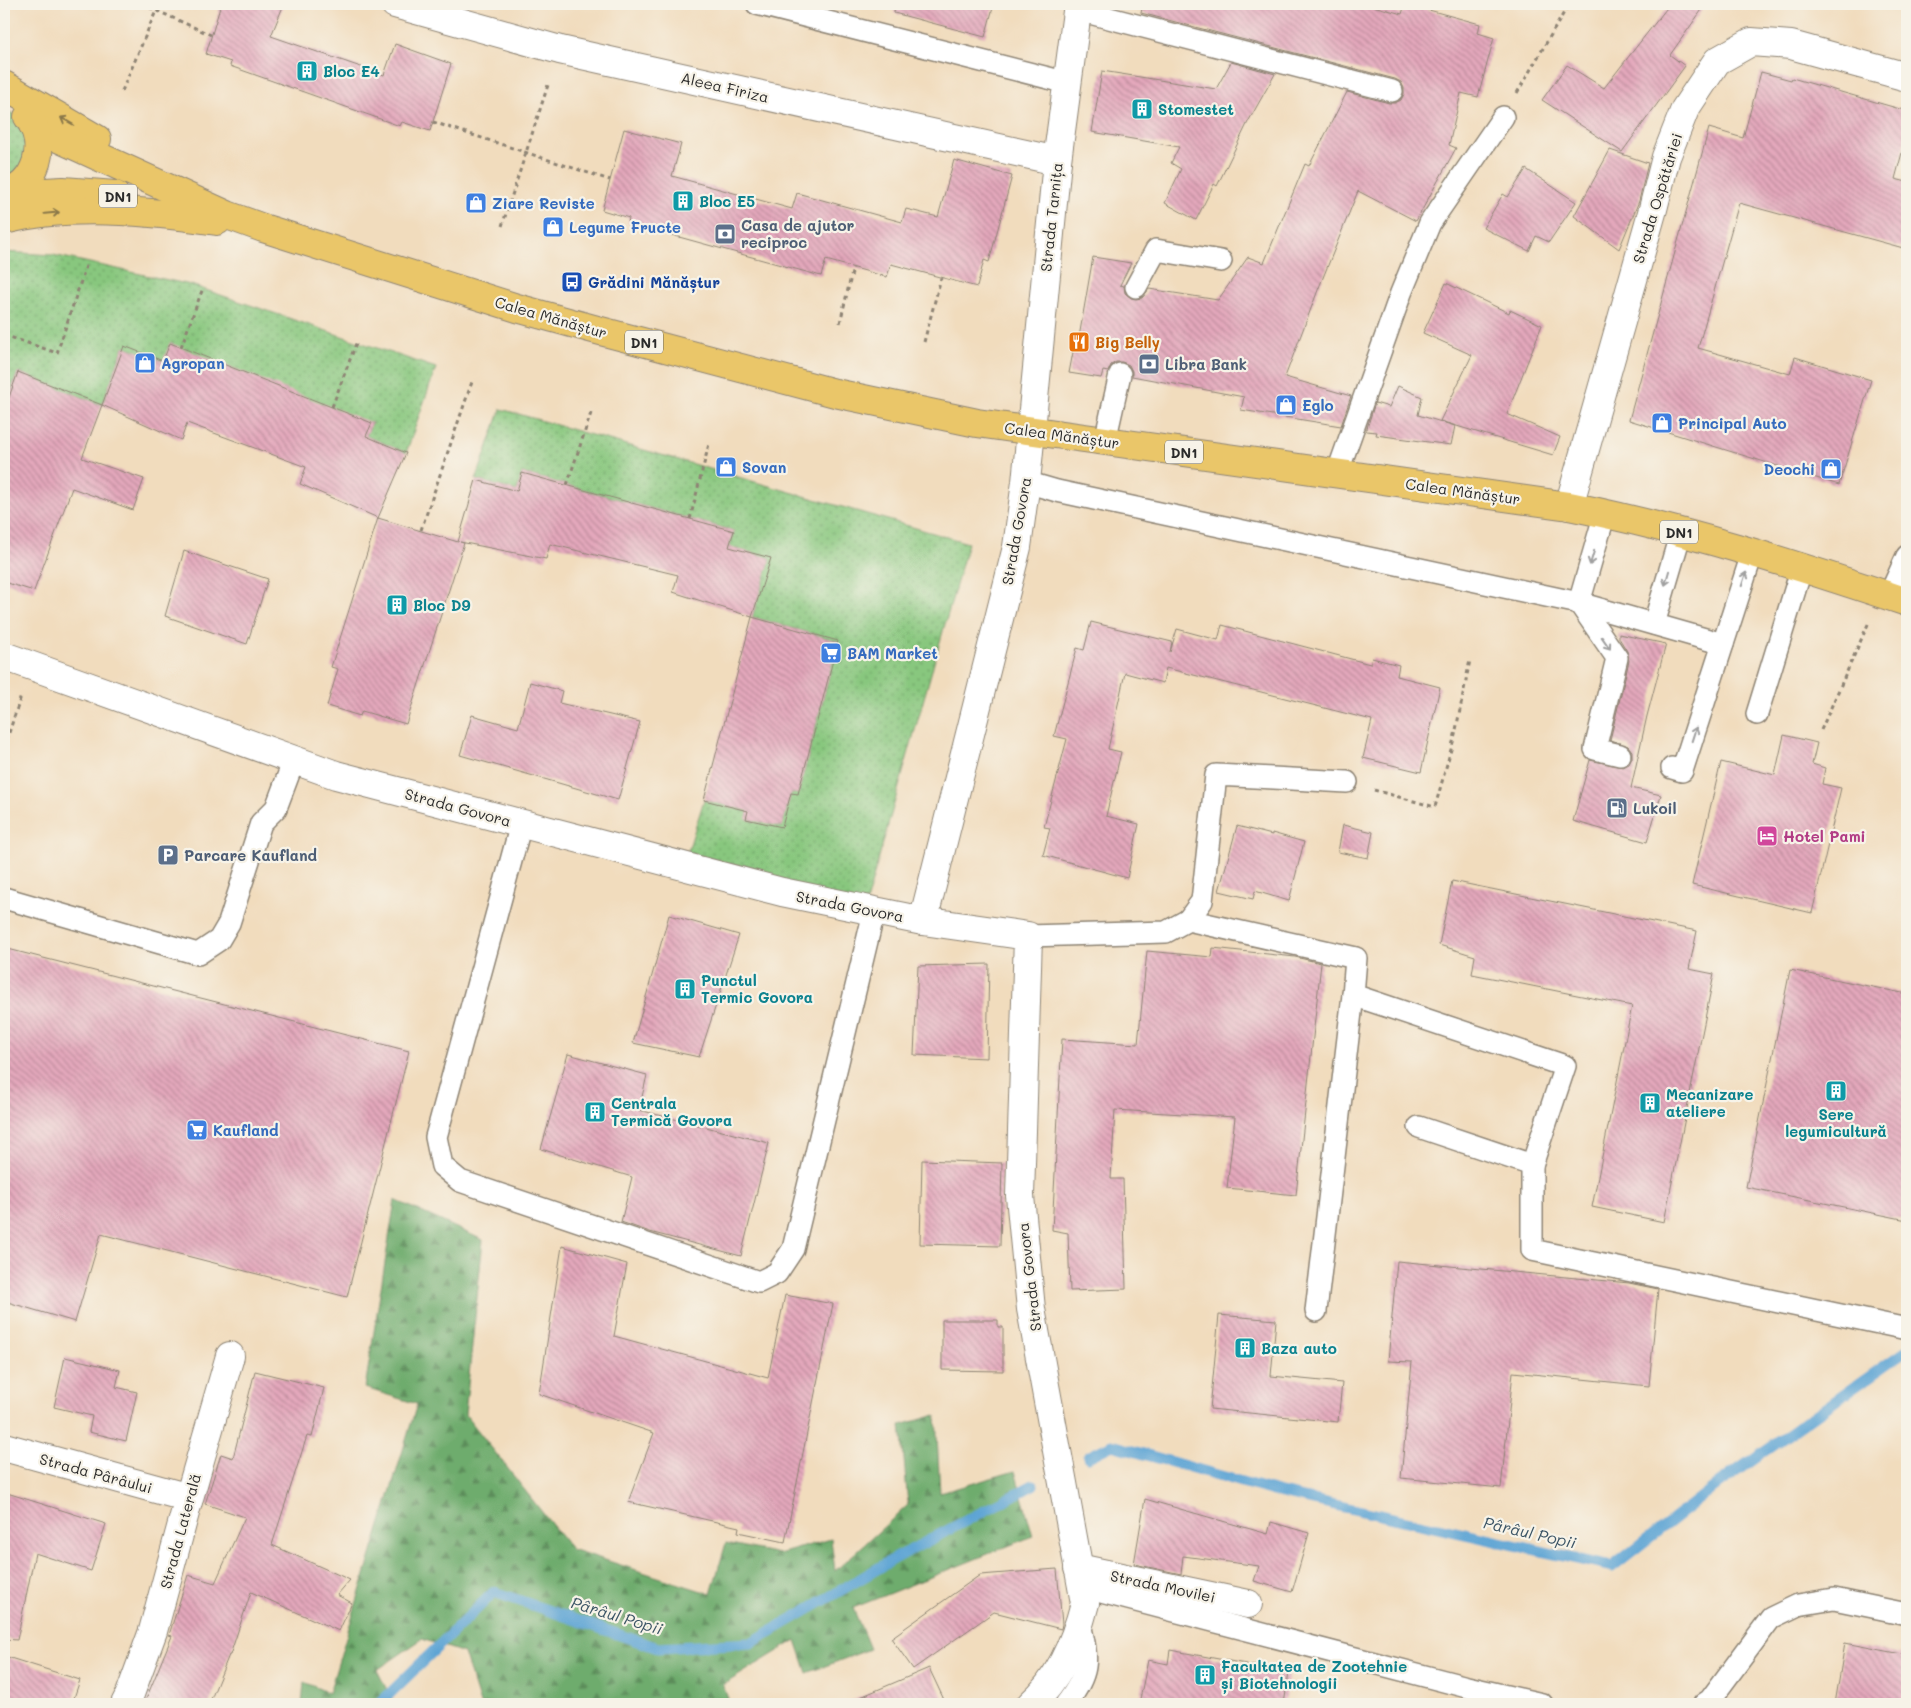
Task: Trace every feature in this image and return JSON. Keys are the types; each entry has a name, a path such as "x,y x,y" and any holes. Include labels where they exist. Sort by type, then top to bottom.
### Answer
{"main road":[{"path":"4,85 120,153 263,228"},
{"name":"Calea Mănăștur","path":"4,100 23,112 34,127 227,216"},
{"path":"5,203 34,170 39,152 34,127"},
{"name":"Calea Mănăștur","path":"5,203 63,191 106,194 183,206 227,216 518,308 835,393 977,423 1569,506 1605,513 1753,551 1898,599"},
{"path":"5,203 51,212 110,211 189,217 263,228"}],"street":[{"name":"Aleea Firiza","path":"395,4 560,50 1057,161"},
{"name":"Strada Tarnița","path":"1030,431 1057,161 1078,7"},
{"name":"Strada Ospătăriei","path":"1569,506 1666,157 1685,109 1717,62 1751,42 1791,45 1907,77"},
{"name":"Strada Govora","path":"923,920 1017,547 1026,482 1030,431"},
{"name":"Strada Govora","path":"4,656 344,777 755,886 874,912 1028,936 1020,1196 1031,1309 1085,1603 1080,1624 1057,1673 1042,1695 1031,1704"},
{"name":"Strada Laterală","path":"125,1704 153,1631 230,1356"},
{"name":"Strada Pârâului","path":"4,1447 189,1498"},
{"name":"Strada Movilei","path":"1080,1578 1248,1604"}],"lane":[{"path":"757,4 1068,83"},
{"path":"1078,7 1392,91"},
{"path":"1337,474 1401,293 1430,223 1503,117"},
{"path":"1136,288 1156,250 1221,261"},
{"path":"1105,441 1120,374"},
{"path":"1026,482 1057,491 1579,603 1723,644"},
{"path":"1579,603 1605,513"},
{"path":"1654,624 1680,532"},
{"path":"1672,768 1682,771 1753,551"},
{"path":"1898,599 1907,556"},
{"path":"1757,714 1802,567"},
{"path":"1579,603 1617,658 1595,749 1620,755"},
{"path":"4,898 198,954 219,940 229,923 261,823 276,808 294,760"},
{"path":"1028,936 1166,932 1188,920 1202,901 1216,775 1346,782"},
{"path":"521,824 436,1137 442,1166 460,1181 759,1282 777,1273 793,1250 874,912"},
{"path":"1188,920 1356,958 1316,1311"},
{"path":"1353,994 1565,1066 1532,1165 1532,1250 1907,1329"},
{"path":"1419,1127 1532,1165"},
{"path":"1080,1578 1458,1685 1542,1704"},
{"path":"1709,1703 1771,1618 1798,1605 1834,1599 1907,1614"},
{"path":"1066,1704 1078,1688 1084,1675 1086,1662 1085,1642 1080,1624"}],"path":[{"path":"142,4 211,35"},
{"path":"122,91 159,4"},
{"path":"1503,117 1569,4"},
{"path":"502,226 560,50"},
{"path":"433,122 610,180"},
{"path":"4,335 57,353 87,262"},
{"path":"840,323 853,268"},
{"path":"924,342 941,278"},
{"path":"181,348 203,288"},
{"path":"332,407 357,341"},
{"path":"421,530 473,379"},
{"path":"567,485 591,414"},
{"path":"690,519 709,444"},
{"path":"1821,730 1869,622"},
{"path":"1346,782 1435,807 1455,735 1470,660"},
{"path":"4,748 22,693"}],"green space":[{"path":"4,109 13,114 23,126 26,132 27,147 26,165 4,184"},
{"path":"4,252 53,255 191,285 436,368 406,453 366,436 372,423 163,361 124,346 102,405 18,372 4,411"},
{"path":"501,409 968,543 864,910 683,867 704,800 748,811 747,819 782,827 791,793 798,794 838,641 752,617 771,558 729,547 734,531 522,473 517,491 476,480"},
{"path":"395,1200 483,1240 465,1414 571,1549 711,1594 726,1543 779,1554 831,1539 835,1571 908,1505 901,1425 936,1415 940,1493 1015,1471 1033,1536 853,1608 870,1649 807,1673 796,1640 723,1685 730,1704 480,1704 464,1653 422,1639 377,1670 394,1704 302,1704 304,1682 329,1693 417,1404 365,1388"}],"building":[{"name":"Bloc E4","path":"221,4 284,4 271,36 384,75 395,44 451,64 430,131 402,122 400,126 230,66 231,62 206,54"},
{"path":"895,4 994,4 985,37 894,13"},
{"path":"1143,4 1366,4 1402,14 1405,4 1407,4 1480,24 1478,33 1494,38 1478,97 1461,93 1449,145 1456,148 1416,221 1358,191 1318,290 1285,377 1351,396 1341,426 1241,410 1244,397 1132,376 1129,365 1122,362 1116,362 1111,365 1108,372 1103,371 1101,378 1069,373 1075,342 1078,343 1093,257 1131,263 1120,285 1124,286 1125,293 1131,298 1142,298 1149,289 1218,300 1248,257 1264,263 1305,164 1309,166 1347,92 1389,103 1401,100 1404,94 1401,82 1395,79 1141,13"},
{"path":"1670,4 1706,4 1670,55 1685,66 1622,152 1542,100 1567,65 1604,88"},
{"path":"1231,62 1275,74 1248,122 1217,186 1214,184 1196,220 1165,203 1181,169 1171,163 1179,147 1092,132 1102,71 1216,89"},
{"path":"1761,72 1791,80 1792,78 1907,111 1907,134 1895,179 1907,182 1907,249 1739,203 1698,348 1790,374 1795,357 1871,380 1839,485 1629,420 1709,128 1743,138"},
{"name":"Bloc E5","path":"624,129 681,144 672,176 792,209 797,193 902,222 906,209 938,217 954,160 1012,176 989,262 984,260 977,287 891,264 887,277 826,260 821,276 628,223 629,218 602,210"},
{"path":"1610,150 1648,163 1639,201 1619,249 1574,216"},
{"path":"1526,169 1576,202 1549,242 1536,236 1529,251 1483,228 1503,194 1508,197"},
{"path":"1446,283 1509,313 1510,310 1542,325 1507,414 1560,437 1553,455 1440,421 1472,355 1423,333"},
{"path":"170,343 372,423 366,436 406,453 378,518 300,484 306,467 187,423 181,440 102,405 124,346 163,361"},
{"path":"18,372 102,405 82,458 144,479 133,510 72,488 34,591 4,582 4,411"},
{"path":"1398,386 1422,397 1418,415 1455,426 1451,445 1376,435 1377,432 1366,431 1375,403 1389,407"},
{"path":"522,473 734,531 729,547 771,558 752,617 673,592 678,575 550,544 546,559 460,542 464,543 406,724 362,711 360,716 327,706 338,669 331,667 378,518 458,542 476,480 517,491"},
{"path":"184,551 268,579 247,644 165,616"},
{"path":"752,617 838,641 798,794 791,793 782,827 746,819 748,811 704,800"},
{"path":"1091,622 1172,642 1170,652 1177,629 1218,640 1222,625 1370,664 1372,658 1399,665 1397,676 1440,687 1421,772 1363,758 1372,720 1166,668 1163,683 1125,673 1108,749 1121,752 1106,816 1139,824 1127,878 1043,855 1050,828 1044,827 1067,739 1054,736 1077,648 1084,650"},
{"path":"1619,634 1666,644 1631,788 1661,795 1647,842 1573,821 1590,760 1623,767 1629,764 1632,758 1632,751 1628,746 1610,740 1629,661 1627,651 1619,638"},
{"path":"530,682 562,691 559,703 640,722 618,800 460,755 472,715 518,728"},
{"name":"Hotel Pami","path":"1784,735 1817,743 1812,764 1825,768 1822,784 1841,788 1812,913 1692,885 1721,762 1775,775"},
{"path":"1343,825 1373,832 1368,858 1338,852"},
{"path":"1237,826 1304,842 1289,901 1255,891 1253,899 1219,891"},
{"name":"Mecanizare ateliere","path":"1452,881 1697,931 1689,969 1714,974 1664,1222 1592,1207 1632,1006 1472,974 1475,956 1439,945"},
{"name":"Punctul Termic Govora","path":"669,915 739,935 699,1057 633,1043"},
{"name":"Kaufland","path":"4,948 409,1051 347,1297 101,1234 75,1322 4,1301"},
{"path":"1213,948 1295,957 1321,963 1296,1195 1227,1188 1235,1117 1115,1110 1111,1179 1123,1179 1126,1289 1070,1291 1068,1233 1052,1230 1062,1039 1138,1044 1147,951 1212,957"},
{"path":"989,964 987,1058 914,1055 918,966"},
{"name":"Sere legumicultură","path":"1790,970 1907,994 1907,1220 1746,1187"},
{"path":"568,1054 647,1075 639,1110 769,1143 741,1256 650,1232 621,1222 632,1177 541,1149"},
{"path":"922,1160 1002,1163 1000,1246 920,1244"},
{"path":"562,1246 627,1264 614,1336 768,1378 785,1295 833,1304 785,1542 738,1532 739,1527 628,1502 654,1433 539,1394"},
{"path":"1397,1261 1629,1283 1658,1289 1649,1386 1513,1372 1501,1488 1401,1478 1412,1362 1388,1361"},
{"name":"Baza auto","path":"1219,1315 1276,1320 1271,1376 1342,1383 1338,1422 1210,1409"},
{"path":"942,1320 998,1320 998,1327 1003,1327 1003,1371 942,1370"},
{"path":"65,1357 120,1370 116,1387 137,1392 126,1441 89,1432 92,1416 54,1407"},
{"path":"255,1371 324,1388 312,1437 307,1436 272,1545 350,1580 337,1595 352,1603 339,1631 251,1592 230,1655 209,1704 144,1704 172,1636 169,1635 188,1575 215,1583 245,1517 205,1504 221,1454 233,1458"},
{"path":"4,1492 106,1524 91,1571 35,1553 17,1640 4,1639"},
{"path":"1145,1499 1268,1534 1271,1522 1309,1533 1292,1592 1254,1581 1259,1566 1183,1556 1181,1574 1134,1564"},
{"path":"1057,1569 1061,1629 994,1612 913,1669 891,1638 980,1575"},
{"path":"1845,1643 1907,1655 1907,1704 1835,1704"},
{"name":"Facultatea de Zootehnie și Biotehnologii","path":"1170,1650 1289,1672 1284,1704 1139,1704 1148,1660 1168,1664"},
{"path":"4,1656 80,1680 72,1704 4,1704"},
{"path":"929,1668 946,1704 844,1704"}],"waterway":[{"name":"Pârâul Popii","path":"1088,1457 1112,1445 1277,1492 1612,1567 1718,1484 1907,1350"},
{"name":"Pârâul Popii","path":"379,1704 494,1592 658,1648 751,1643 894,1559 1033,1485"}],"place":[{"name":"Bloc E4","path":"307,71"},
{"name":"Stomestet","path":"1142,109"},
{"name":"Bloc E5","path":"683,201"},
{"name":"Ziare Reviste","path":"476,203"},
{"name":"Legume Fructe","path":"553,227"},
{"name":"Casa de ajutor reciproc","path":"725,234"},
{"name":"Grădini Mănăștur","path":"572,282"},
{"name":"Big Belly","path":"1079,342"},
{"name":"Agropan","path":"145,363"},
{"name":"Libra Bank","path":"1149,364"},
{"name":"Eglo","path":"1286,405"},
{"name":"Principal Auto","path":"1662,423"},
{"name":"Sovan","path":"726,467"},
{"name":"Deochi","path":"1831,469"},
{"name":"Bloc D9","path":"397,605"},
{"name":"BAM Market","path":"831,653"},
{"name":"Lukoil","path":"1617,808"},
{"name":"Hotel Pami","path":"1767,836"},
{"name":"Parcare Kaufland","path":"168,855"},
{"name":"Punctul Termic Govora","path":"685,989"},
{"name":"Sere legumicultură","path":"1836,1091"},
{"name":"Mecanizare ateliere","path":"1650,1103"},
{"name":"Centrala Termică Govora","path":"595,1112"},
{"name":"Kaufland","path":"197,1130"},
{"name":"Baza auto","path":"1245,1348"},
{"name":"Facultatea de Zootehnie și Biotehnologii","path":"1205,1675"}]}
